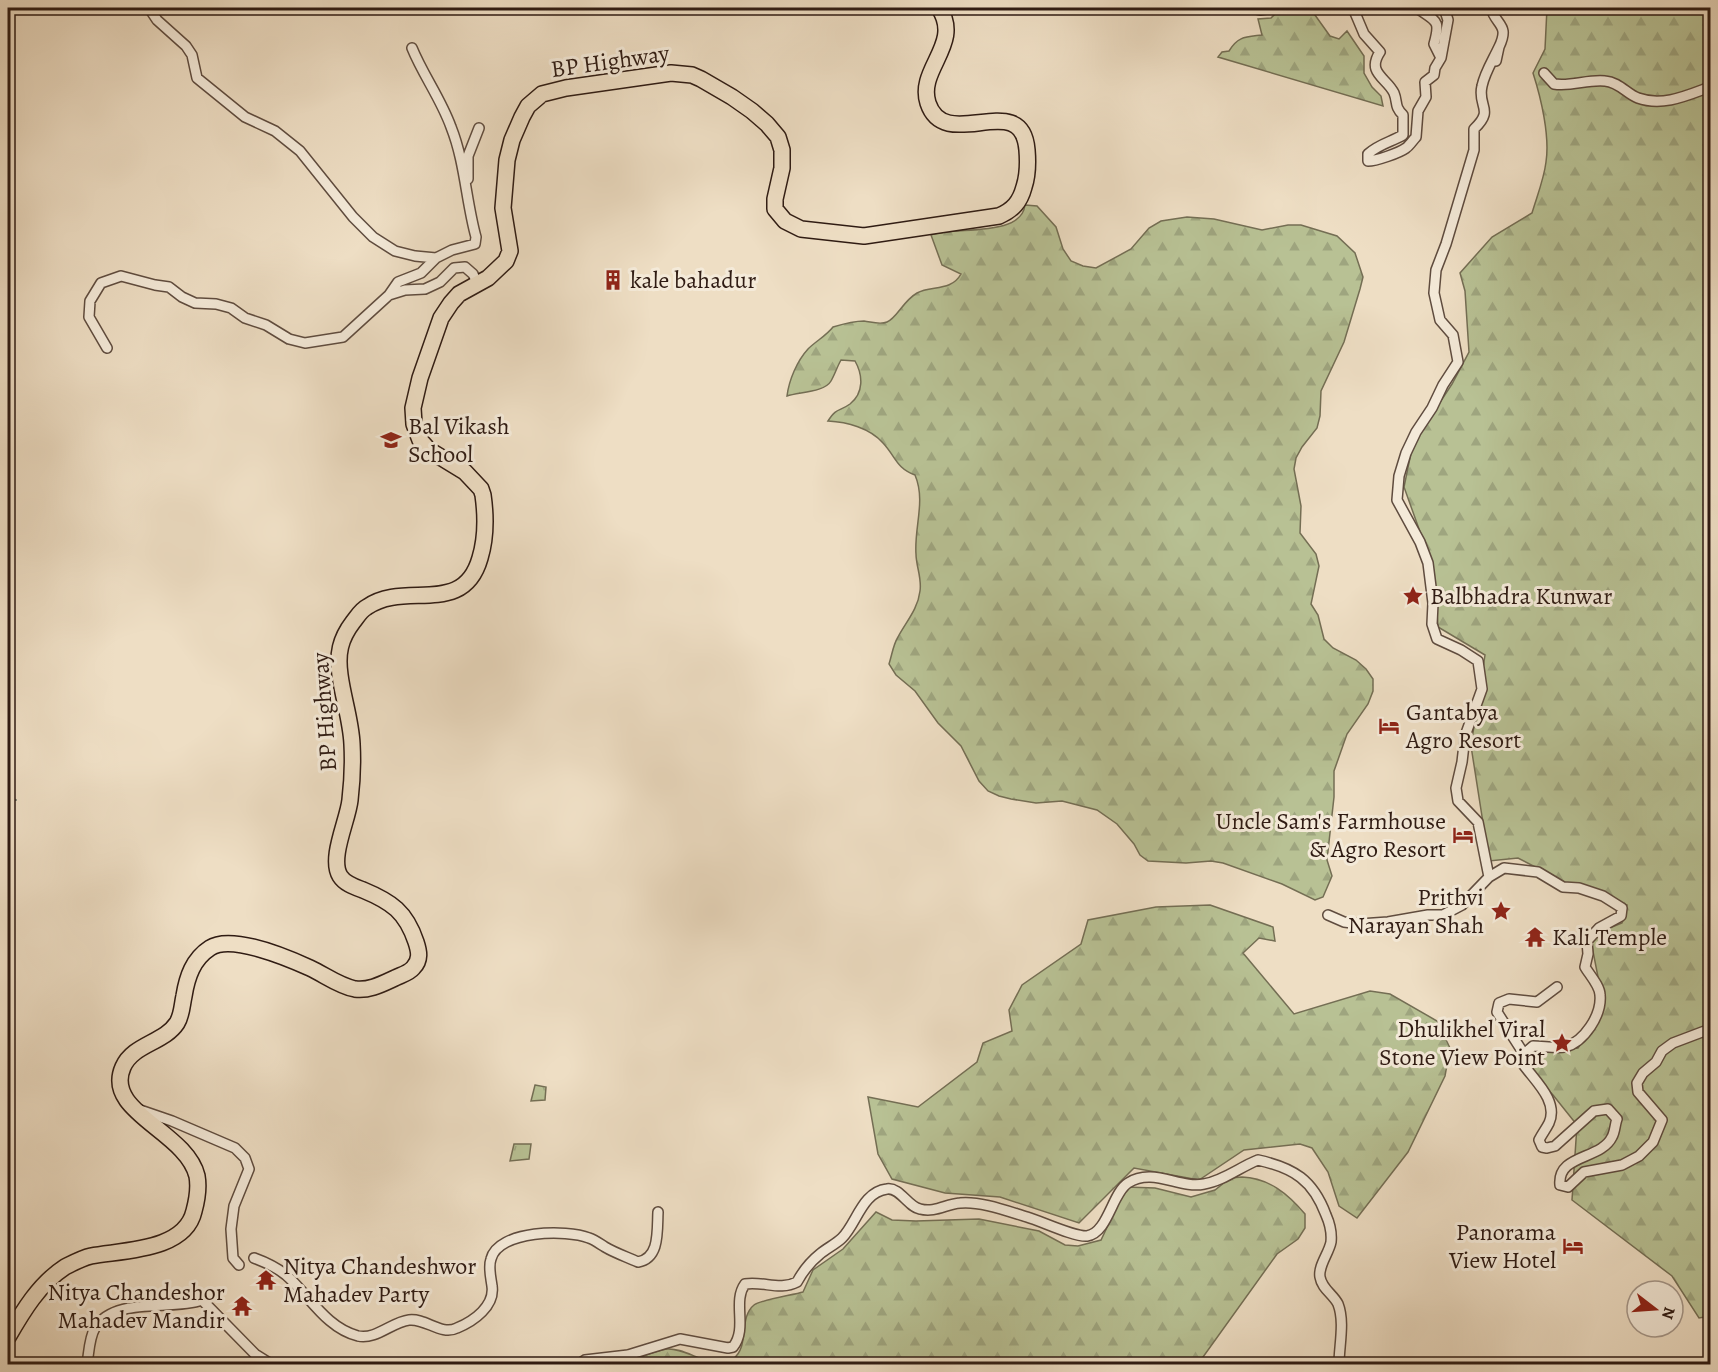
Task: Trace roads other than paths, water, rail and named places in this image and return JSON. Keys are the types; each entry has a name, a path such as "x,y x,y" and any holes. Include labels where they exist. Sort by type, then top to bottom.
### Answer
{"highway":[{"name":"BP Highway","path":"8,1337 35,1295 53,1276 65,1268 90,1256 132,1251 159,1244 182,1231 192,1217 198,1181 190,1159 177,1143 132,1107 120,1086 121,1072 130,1055 170,1030 177,1023 190,971 197,960 212,947 228,943 284,957 345,986 360,989 383,984 409,971 418,960 419,952 404,915 385,899 343,880 337,869 338,852 350,803 352,744 339,673 340,642 366,607 406,596 452,592 468,582 477,569 484,536 481,489 465,472 429,450 416,431 413,417 420,378 441,318 459,294 488,278 506,261 510,251 503,208 507,160 512,140 528,106 536,98 550,91 657,74 684,73 701,79 732,97 767,124 778,137 782,150 782,168 775,209 785,221 795,227 825,233 864,236 986,219 1008,212 1020,199 1027,178 1027,141 1023,130 1016,125 1002,121 956,125 944,122 935,116 928,104 926,94 929,79 947,36 944,14 939,8"}],"street":[{"path":"149,8 157,20 186,46 192,55 197,78 244,117 274,131 300,151 353,217 373,237 395,251 436,258"},
{"path":"1251,8 1260,10 1273,8"},
{"path":"1353,8 1364,34 1380,52 1375,64 1378,73 1393,91 1398,110 1403,115 1403,135 1377,146 1368,154 1368,161 1379,160 1383,156 1404,149 1416,136 1418,111 1426,97 1425,81 1434,75 1441,58 1449,20 1444,8"},
{"path":"1417,8 1432,16 1437,22 1438,30 1434,44 1441,58"},
{"path":"1489,877 1478,822 1458,801 1455,788 1462,762 1465,736 1482,689 1478,661 1437,639 1432,624 1433,603 1428,562 1397,500 1399,476 1406,453 1443,385 1458,363 1453,335 1440,320 1434,293 1436,270 1474,150 1474,129 1483,121 1485,115 1480,94 1482,87 1504,37 1503,28 1491,12 1491,8"},
{"path":"1496,61 1499,47"},
{"path":"107,348 89,316 90,301 101,283 121,276 169,286 182,297 195,303 216,304 231,308 245,318 266,325 289,339 305,343 343,337 390,295 398,282 421,273 436,258 452,250 475,244 476,237 452,129 434,90 421,71 412,48"},
{"path":"1544,73 1554,84 1605,81 1624,88 1638,98 1661,101 1670,101 1710,87"},
{"path":"471,220 467,175 468,156 479,128"},
{"path":"390,295 405,290 425,289 440,282 454,268 465,267 473,274 478,285"},
{"path":"1328,915 1344,922 1360,924 1443,915 1462,904 1489,877 1504,868 1538,872 1563,887 1579,888 1595,893 1622,908 1622,916 1599,928 1587,941 1588,954 1585,967 1601,997 1595,1017 1587,1031 1576,1042 1566,1047 1533,1046 1524,1054 1522,1064 1546,1094 1550,1106 1550,1121 1539,1140 1542,1147 1555,1146 1594,1111 1608,1109 1617,1119 1612,1137 1603,1148 1564,1167 1560,1175 1560,1185 1568,1187 1584,1172 1622,1165 1638,1156 1653,1142 1662,1120 1638,1092 1637,1083 1643,1073 1656,1062 1662,1051 1673,1043 1710,1029"},
{"path":"1524,1054 1497,1012 1499,1003 1509,999 1537,1002 1557,987"},
{"path":"132,1107 235,1148 245,1158 249,1169 234,1206 231,1229 233,1258 239,1265"},
{"path":"579,1365 585,1360 628,1355 680,1339 734,1347 740,1336 740,1291 745,1284 757,1283 783,1287 797,1282 804,1270 819,1255 841,1238 865,1202 874,1194 887,1189 898,1192 916,1209 927,1211 960,1203 979,1204 1087,1236 1098,1230 1127,1184 1141,1178 1152,1177 1194,1185 1206,1184 1258,1160 1287,1169 1311,1185 1319,1196 1331,1227 1331,1237 1320,1276 1322,1284 1338,1304 1341,1324 1339,1365"},
{"path":"254,1258 266,1262 287,1276 328,1318 342,1329 357,1336 364,1337 406,1320 416,1320 439,1329 455,1329 484,1310 492,1296 490,1261 495,1250 501,1245 520,1236 553,1233 572,1235 588,1237 638,1262 651,1257 658,1228 657,1212"},
{"path":"87,1365 95,1328 109,1315 132,1308 186,1305 202,1300 255,1354 271,1365"}],"waterway":[{"path":"8,798 16,800"}],"place":[{"name":"kale bahadur","path":"613,280"},
{"name":"Bal Vikash School","path":"391,440"},
{"name":"Balbhadra Kunwar","path":"1413,596"},
{"name":"Gantabya Agro Resort","path":"1389,726"},
{"name":"Uncle Sam's Farmhouse & Agro Resort","path":"1463,835"},
{"name":"Prithvi Narayan Shah","path":"1501,911"},
{"name":"Kali Temple","path":"1535,937"},
{"name":"Dhulikhel Viral Stone View Point","path":"1562,1043"},
{"name":"Panorama View Hotel","path":"1573,1246"},
{"name":"Nitya Chandeshwor Mahadev Party","path":"266,1280"},
{"name":"Nitya Chandeshor Mahadev Mandir","path":"242,1306"}]}
